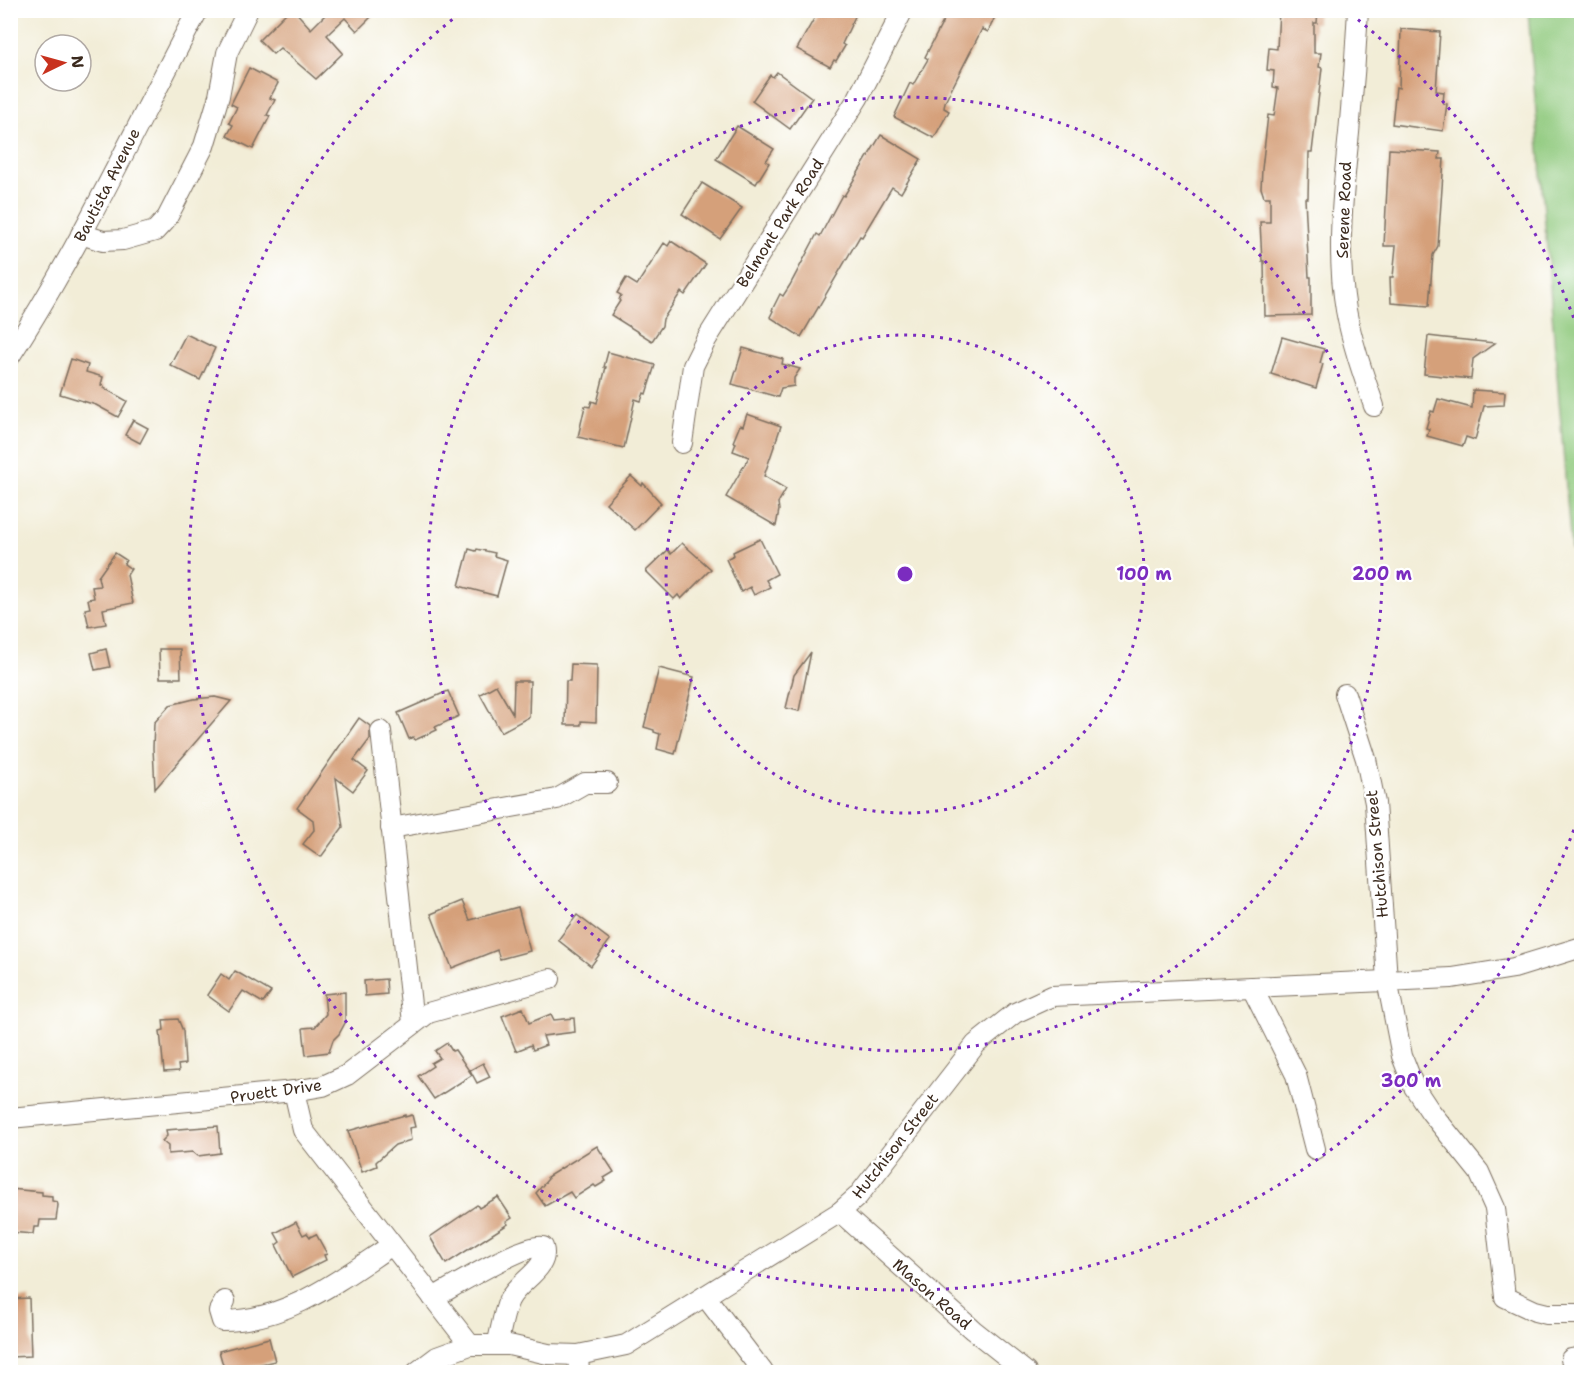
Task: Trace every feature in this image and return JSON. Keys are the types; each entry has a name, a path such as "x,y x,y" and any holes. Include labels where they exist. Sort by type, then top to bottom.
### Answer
{"street":[{"name":"Bautista Avenue","path":"10,356 81,234 198,10"},
{"path":"81,234 103,241 123,240 155,231 166,218 204,146 219,96 226,53 248,10"},
{"name":"Belmont Park Road","path":"682,443 693,366 706,340 858,98 903,10"},
{"name":"Serene Road","path":"1358,10 1355,70 1341,213 1341,259 1346,309 1356,356 1374,406"},
{"name":"Hutchison Street","path":"1346,694 1366,759 1375,803 1387,980"},
{"path":"381,731 413,1023"},
{"path":"391,828 557,799 585,783 607,783"},
{"name":"Hutchison Street","path":"417,1372 437,1357 470,1345 509,1345 579,1364 626,1345 840,1212 858,1196 976,1044 1015,1013 1052,996 1452,978 1514,968 1581,946"},
{"name":"Pruett Drive","path":"10,1118 294,1091 323,1086 346,1075 428,1013 550,979"},
{"path":"1387,980 1402,1056 1414,1087 1430,1111 1479,1172 1495,1208 1504,1297 1547,1314 1581,1314"},
{"path":"1252,987 1296,1075 1315,1149"},
{"path":"294,1091 303,1130 470,1345"},
{"name":"Mason Road","path":"840,1212 973,1330 1026,1372"},
{"path":"225,1301 219,1311 222,1321 239,1321 268,1316 310,1299 392,1245"},
{"path":"433,1298 520,1251 536,1245 543,1248 545,1254 543,1262 520,1284 509,1300 497,1345"},
{"path":"705,1296 763,1372"}],"green space":[{"path":"1528,11 1581,11 1582,549 1571,550"}],"building":[{"path":"289,10 294,10 311,29 330,10 378,10 357,31 345,18 327,35 343,53 316,79 280,48 273,54 259,40"},
{"path":"819,10 858,10 842,44 845,46 830,67 797,49"},
{"path":"949,10 998,10 988,32 982,29 945,102 944,108 949,111 934,138 894,117 910,83 913,85 928,59 925,57"},
{"path":"1279,10 1318,10 1317,23 1314,23 1314,53 1321,53 1319,67 1322,68 1312,152 1309,152 1308,198 1305,198 1309,277 1311,277 1311,315 1265,316 1264,261 1262,261 1260,222 1270,222 1270,197 1264,197 1261,188 1268,115 1274,116 1278,88 1273,87 1274,71 1267,70 1269,48 1277,49"},
{"path":"1401,29 1440,32 1436,91 1444,92 1443,103 1447,104 1443,131 1392,124 1396,87 1399,88"},
{"path":"249,68 278,83 270,98 275,100 267,115 270,116 253,149 227,136 233,125 229,123 237,107 231,104"},
{"path":"777,72 812,98 790,129 752,101 770,75 773,77"},
{"path":"737,126 774,149 766,161 769,163 756,184 716,159"},
{"path":"881,135 921,159 901,193 892,187 862,237 860,236 801,337 770,317 772,310 780,294 783,296 790,285 817,234 820,236 842,195 844,196"},
{"path":"1389,149 1440,152 1439,159 1444,159 1438,246 1433,255 1429,306 1391,303 1390,277 1393,277 1396,246 1384,246"},
{"path":"702,183 742,208 720,239 682,214"},
{"path":"671,241 706,264 685,295 681,292 652,341 611,315 620,301 621,295 617,293 626,278 637,285 664,243 668,246"},
{"path":"186,334 215,348 200,380 170,365"},
{"path":"1428,336 1495,343 1473,359 1471,379 1424,374"},
{"path":"1282,337 1324,349 1320,363 1323,364 1316,388 1271,374"},
{"path":"743,348 783,359 782,364 800,369 794,378 794,386 781,388 778,397 732,384"},
{"path":"608,352 655,365 646,394 644,393 641,401 635,399 624,448 578,437 585,406 590,407 592,401 597,403"},
{"path":"71,359 88,365 86,372 103,377 101,385 104,388 127,401 118,417 96,405 60,394"},
{"path":"1473,390 1505,392 1504,405 1484,406 1475,440 1466,437 1463,446 1427,436 1429,429 1426,428 1431,411 1434,412 1438,399 1472,408"},
{"path":"747,414 781,426 764,476 786,489 778,503 776,526 726,497 749,457 733,451 736,443 733,442"},
{"path":"133,420 148,428 140,443 125,435"},
{"path":"631,476 642,486 643,483 661,503 635,530 606,503"},
{"path":"760,539 777,574 766,580 770,587 754,595 750,587 741,592 726,559 734,555 733,552"},
{"path":"682,543 711,569 681,599 678,595 674,599 646,571 668,550 671,554"},
{"path":"469,549 495,553 494,556 507,560 497,596 459,586"},
{"path":"115,553 126,560 124,564 131,569 127,575 133,603 103,609 106,624 89,627 85,609 90,608 88,599 94,598 92,587 100,586 98,577"},
{"path":"106,649 110,667 95,670 91,653"},
{"path":"159,649 180,649 181,678 160,678"},
{"path":"811,652 799,711 786,708 794,675"},
{"path":"571,664 597,665 596,722 581,721 581,725 565,725 566,681 570,681"},
{"path":"659,668 694,677 675,754 657,749 660,734 644,727"},
{"path":"514,681 530,681 529,717 501,732 480,694 496,685 513,714"},
{"path":"448,691 459,716 435,727 437,730 415,740 413,737 409,739 398,713"},
{"path":"215,697 231,701 155,789 154,723 170,705"},
{"path":"359,718 370,726 370,739 354,760 368,771 353,791 336,778 343,827 321,857 303,844 314,830 313,820 297,808"},
{"path":"462,901 470,920 518,907 530,951 500,959 497,950 452,968 431,914"},
{"path":"577,915 610,940 591,966 558,940"},
{"path":"235,971 271,992 263,1003 243,991 229,1011 207,995 221,974 229,980"},
{"path":"386,979 387,994 365,996 364,981"},
{"path":"345,992 345,1023 333,1040 329,1052 306,1055 303,1028 315,1027 326,1014 324,994"},
{"path":"523,1008 529,1023 551,1014 554,1020 574,1018 575,1032 543,1036 546,1045 533,1050 531,1045 516,1051 502,1016"},
{"path":"178,1019 183,1031 185,1064 178,1065 179,1071 164,1072 160,1031 164,1030 163,1020"},
{"path":"447,1043 452,1051 455,1050 472,1075 434,1099 418,1076 433,1066 431,1063 440,1058 435,1051"},
{"path":"483,1063 490,1077 477,1083 470,1070"},
{"path":"405,1115 405,1117 412,1115 415,1127 409,1128 411,1140 395,1145 376,1162 377,1166 362,1172 348,1131"},
{"path":"218,1126 220,1153 198,1156 193,1152 168,1154 168,1146 162,1141 167,1136 166,1130"},
{"path":"597,1146 614,1172 604,1178 606,1181 596,1187 594,1185 574,1198 570,1192 545,1206 536,1193 548,1179 547,1177"},
{"path":"10,1189 42,1192 42,1195 52,1196 52,1201 57,1202 58,1205 56,1220 40,1220 39,1227 34,1227 33,1234 10,1232"},
{"path":"498,1197 512,1218 506,1222 508,1224 446,1264 430,1237 477,1205 479,1208"},
{"path":"296,1222 303,1235 307,1233 310,1237 316,1234 327,1254 324,1255 326,1260 292,1277 276,1245 280,1242 275,1233"},
{"path":"29,1298 31,1356 10,1357 10,1299"},
{"path":"269,1338 275,1361 225,1372 219,1351"}]}
